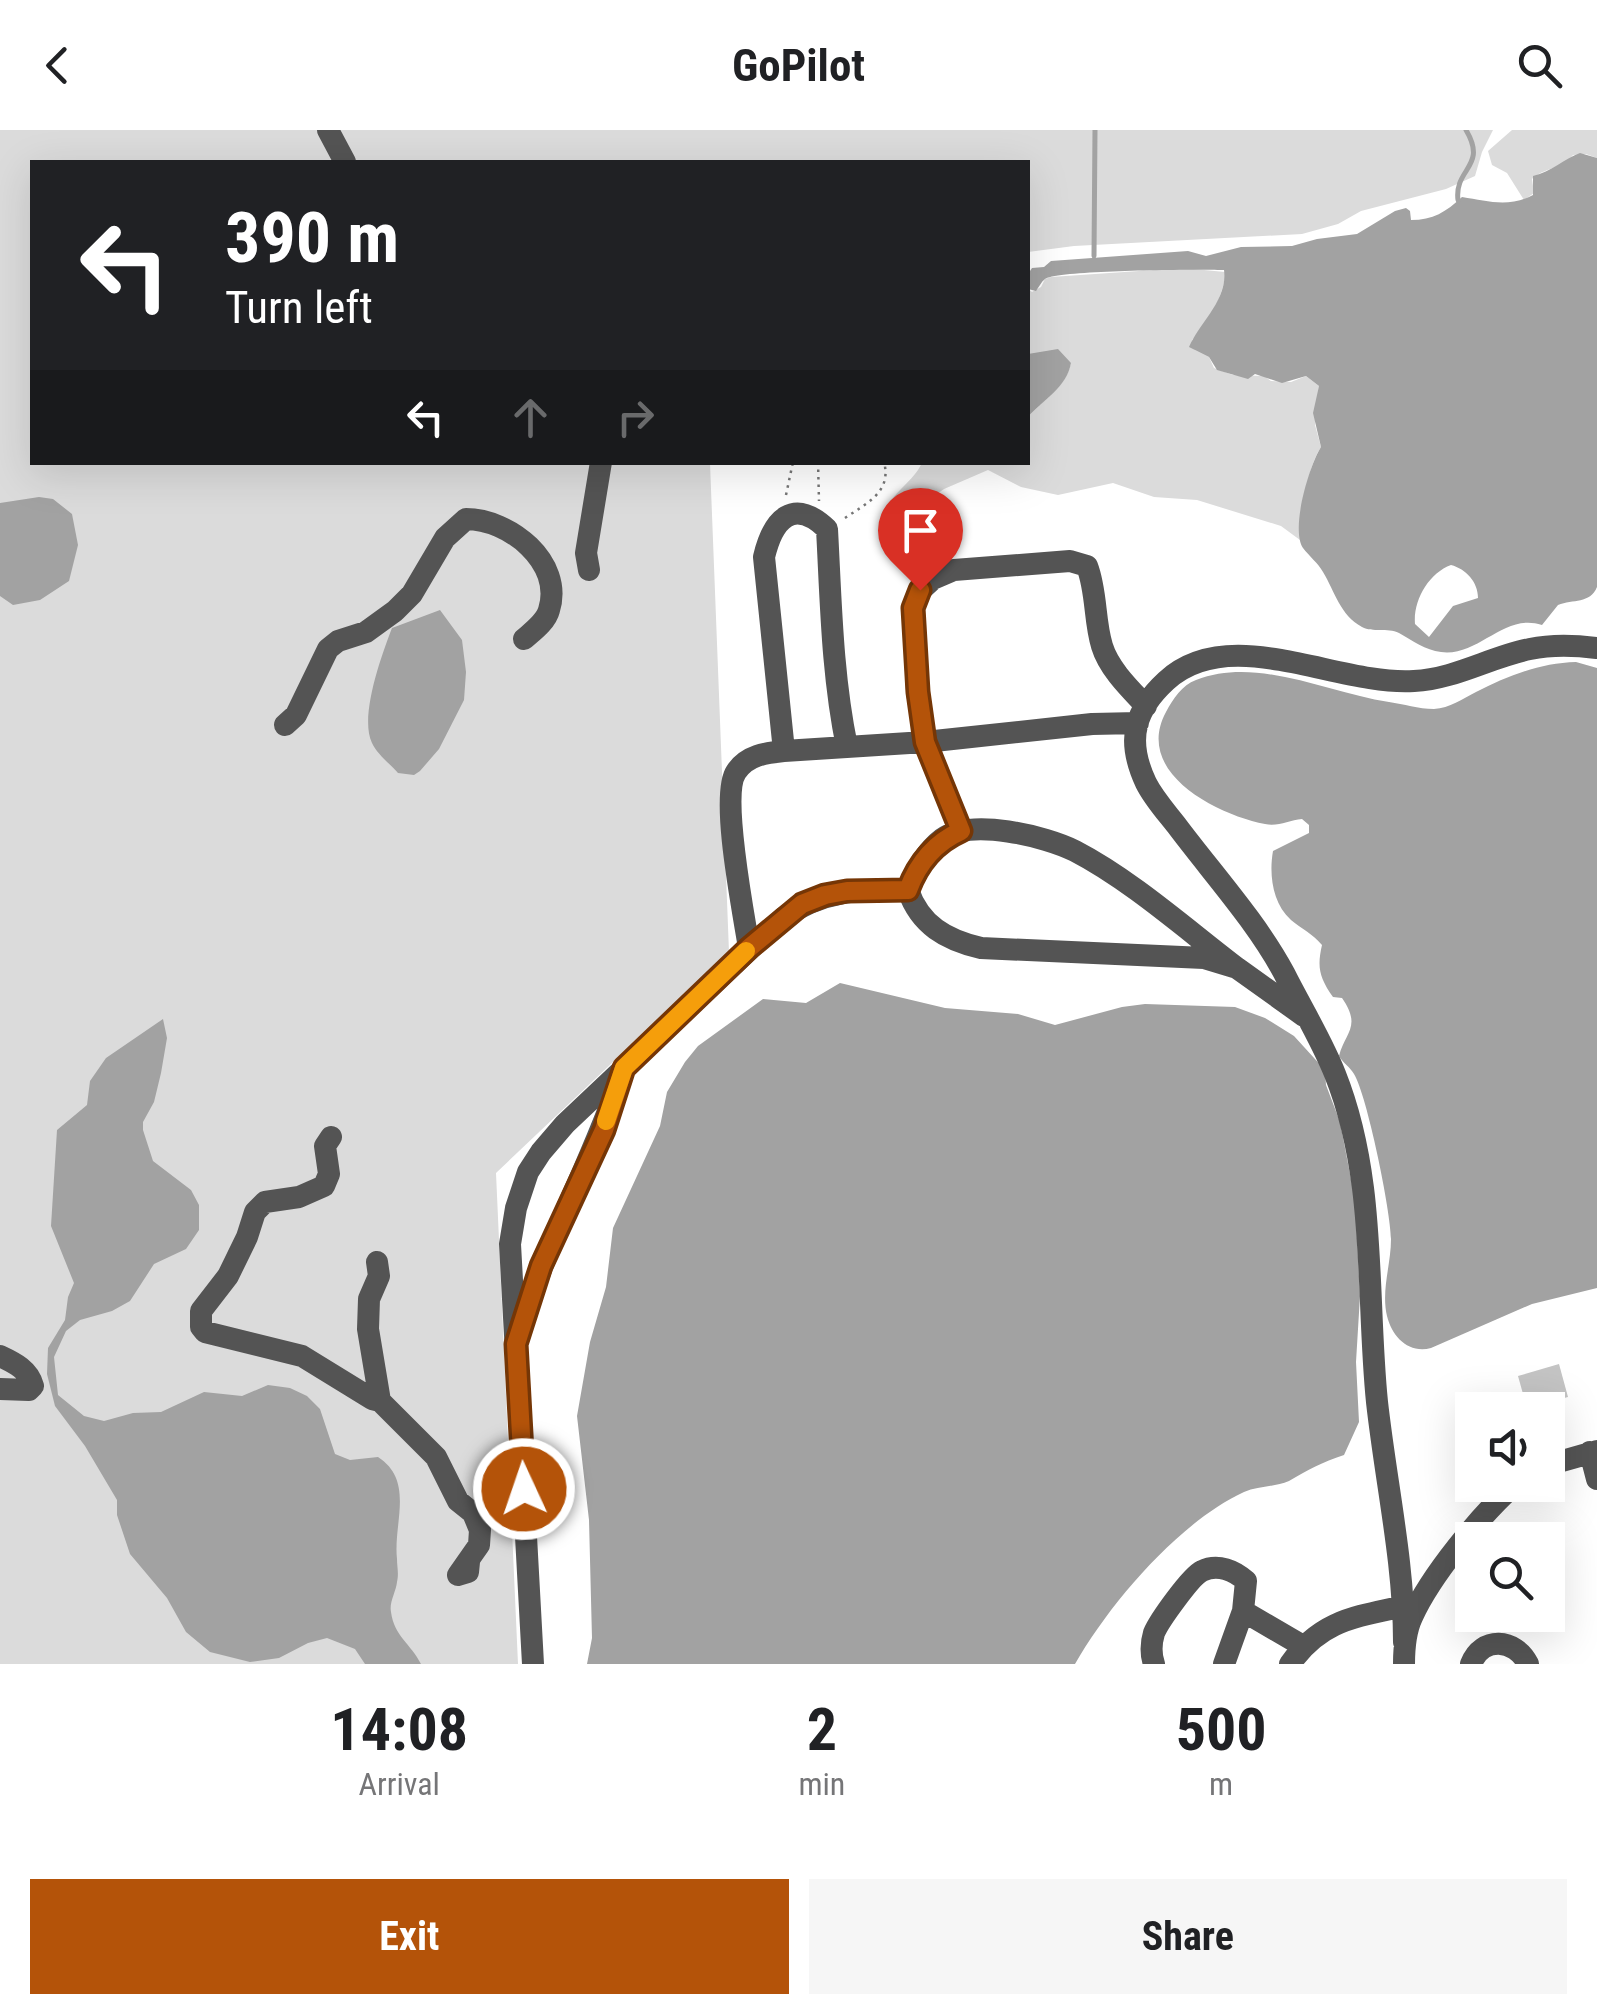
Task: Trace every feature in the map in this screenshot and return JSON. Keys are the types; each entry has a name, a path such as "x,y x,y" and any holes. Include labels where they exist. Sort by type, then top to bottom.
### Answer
{"street":[{"path":"328,130 344,160"},
{"path":"589,570 586,554 601,465"},
{"path":"784,751 764,557 773,527 785,516 800,513 822,525 833,663 847,747"},
{"path":"284,725 296,715 328,649 338,641 366,632 395,611 412,594 445,538 466,519 481,519 506,528 531,546 546,570 551,588 549,612 524,640"},
{"path":"961,831 925,742 918,692 913,608 920,590 933,579 954,570 1070,562 1088,566 1095,586 1102,645 1142,714"},
{"path":"1404,1653 1413,1603 1373,1361 1367,1216 1358,1158 1336,1076 1276,959 1147,784 1135,742 1142,714 1157,689 1178,670 1206,658 1271,660 1411,682 1446,677 1526,649 1558,644 1597,648"},
{"path":"749,948 735,856 731,785 735,772 745,762 761,754 784,751 925,742 1092,724 1142,714"},
{"path":"1237,968 1204,958 1170,954 981,948 958,943 936,932 923,919 908,890 914,874 941,840 961,831 1012,833 1074,851 1160,908 1307,1018"},
{"path":"533,1664 510,1244 528,1172 565,1124 749,948 802,904 825,895 879,888 908,890"},
{"path":"516,1344 541,1266 604,1130 624,1068"},
{"path":"331,1138 325,1146 329,1174 324,1186 299,1197 265,1202 255,1212 238,1258 219,1291 201,1311 199,1320 205,1332 302,1356 372,1399 380,1400"},
{"path":"377,1262 379,1276 369,1300 368,1330 380,1400 436,1457 458,1502 473,1513 480,1530 480,1545 469,1562"},
{"path":"0,1356 23,1370 31,1378 32,1386 29,1390 0,1389"},
{"path":"1565,1460 1594,1451 1597,1479"},
{"path":"1243,1611 1296,1655 1326,1627 1413,1603 1498,1502"},
{"path":"1154,1664 1156,1630 1202,1570 1226,1569 1246,1581 1243,1611 1224,1664"},
{"path":"1471,1664 1474,1656 1485,1648 1499,1644 1522,1652 1528,1664"}],"path":[{"path":"773,527 793,465"},
{"path":"818,465 822,525 876,496 887,479 885,465"}],"shaded area":[{"path":"0,130 1493,130 1475,176 1446,189 1361,211 1338,224 1302,234 1030,252 1030,160 30,160 30,465 710,465 729,952 496,1173 518,1664 0,1664"},
{"path":"1512,130 1597,130 1597,158 1573,155 1536,175 1532,179 1534,193 1524,200 1507,173 1492,165 1488,151"},
{"path":"1580,153 1597,158 1597,587 1586,599 1558,605 1542,625 1516,624 1455,652 1430,649 1394,631 1366,629 1355,622 1303,548 1300,512 1321,447 1313,413 1319,386 1306,376 1282,383 1255,374 1248,379 1217,370 1209,357 1189,347 1222,291 1224,270 1074,274 1045,279 1036,291 1030,290 1032,268 1044,267 1051,261 1188,251 1206,256 1241,247 1292,246 1357,234 1406,208 1411,220 1419,220 1439,214 1462,197 1515,201 1533,195 1533,176","holes":["1451,565 1466,573 1478,598 1453,606 1429,637 1415,624 1420,597 1429,581"]},
{"path":"1183,268 1225,272 1214,309 1192,340 1195,350 1209,357 1214,368 1233,375 1291,382 1306,376 1319,386 1315,425 1321,447 1305,492 1300,540 1281,526 1197,500 1154,497 1113,483 1058,495 1021,487 988,470 898,515 886,509 921,465 1030,465 1030,415 1059,386 1071,363 1030,354 1030,290 1041,287 1051,277"},
{"path":"1058,349 1071,363 1060,386 1030,415 1030,354"},
{"path":"39,497 53,499 72,514 78,545 69,581 40,600 13,605 0,596 0,503"},
{"path":"440,610 462,640 464,700 439,749 420,771 414,775 398,773 372,743 368,718 373,686 392,628"},
{"path":"1576,662 1597,668 1597,1288 1532,1304 1431,1348 1416,1348 1397,1337 1387,1316 1391,1239 1383,1180 1359,1086 1339,1056 1351,1016 1342,998 1333,997 1322,978 1322,945 1291,920 1273,888 1273,851 1309,833 1309,825 1302,819 1265,824 1204,801 1170,772 1161,754 1159,734 1166,712 1182,689 1196,680 1220,674 1268,674 1434,709 1524,671"},
{"path":"840,983 945,1008 1018,1014 1055,1025 1145,1004 1235,1007 1265,1018 1294,1036 1325,1070 1355,1200 1360,1296 1356,1362 1359,1422 1344,1455 1289,1481 1244,1492 1195,1523 1148,1566 1107,1616 1075,1664 587,1664 592,1638 589,1520 577,1416 590,1342 606,1287 613,1228 660,1126 667,1092 698,1046 763,999 806,1003"},
{"path":"163,1019 167,1038 161,1073 143,1130 153,1161 191,1190 199,1205 199,1230 186,1249 154,1264 130,1301 80,1320 66,1331 54,1357 58,1395 84,1416 104,1421 133,1413 161,1412 204,1392 242,1396 268,1385 290,1388 307,1396 320,1409 335,1454 350,1460 378,1457 396,1478 400,1504 398,1576 391,1612 399,1634 421,1664 365,1664 355,1649 327,1638 279,1658 250,1662 210,1652 186,1632 167,1598 130,1554 117,1515 117,1500 85,1446 55,1406 47,1374 48,1348 65,1320 74,1283 51,1226 57,1130 87,1105 90,1081 106,1058"}],"building":[{"path":"1559,1364 1568,1397 1565,1392 1522,1392 1518,1376"}],"waterway":[{"path":"1094,256 1095,130"},
{"path":"1458,200 1458,189 1473,152 1466,130"}],"slow traffic":[{"path":"606,1121 624,1068 746,951"}],"route":[{"path":"524,1489 516,1344 541,1266 604,1130 624,1068 749,948 802,904 847,891 908,890 914,874 941,840 961,831 925,742 913,608 920,590"}]}
